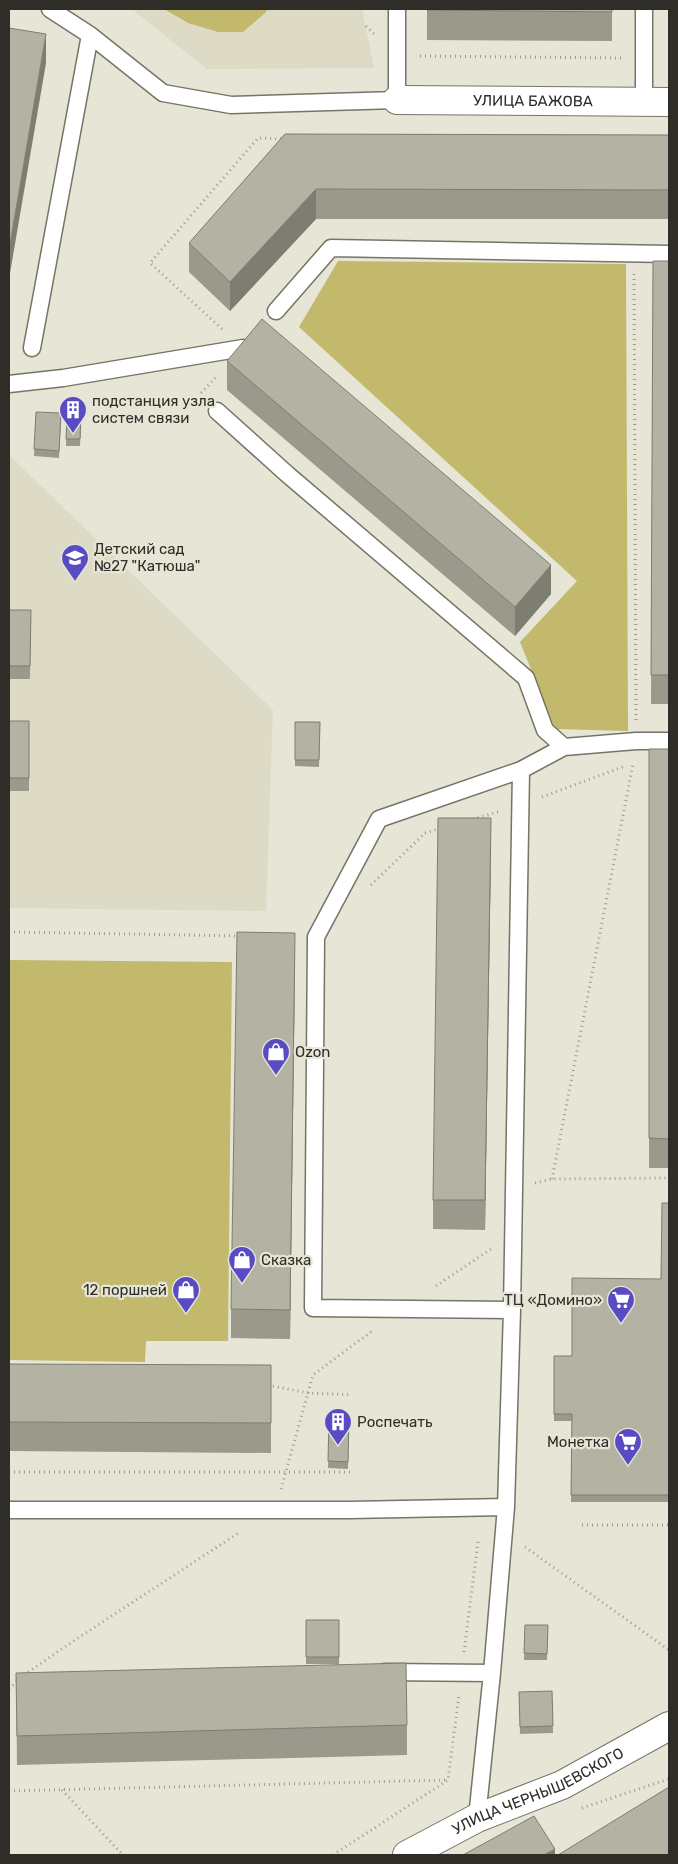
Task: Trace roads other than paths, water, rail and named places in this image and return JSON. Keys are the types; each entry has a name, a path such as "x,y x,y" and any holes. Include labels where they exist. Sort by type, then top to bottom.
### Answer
{"street":[{"name":"УЛИЦА БАЖОВА","path":"397,100 656,102"},
{"name":"УЛИЦА ЧЕРНЫШЕВСКОГО","path":"409,1855 477,1818 562,1785 669,1726"}],"lane":[{"path":"50,9 90,35 163,94 232,105 397,100 397,9"},
{"path":"644,9 644,59 656,102"},
{"path":"32,348 90,35"},
{"path":"276,311 331,248 669,254"},
{"path":"9,384 63,378 243,348"},
{"path":"217,411 287,474 526,678 545,730 564,747"},
{"path":"512,1310 313,1308 316,937 379,819 521,770 564,747 636,741 669,741"},
{"path":"477,1818 506,1507 512,1310 521,770"},
{"path":"9,1510 276,1510 506,1507"},
{"path":"366,1673 492,1673"}],"place":[{"name":"подстанция узла систем связи","path":"73,434"},
{"name":"Детский сад №27 \"Катюша\"","path":"75,582"},
{"name":"Ozon","path":"276,1076"},
{"name":"Сказка","path":"242,1284"},
{"name":"12 поршней","path":"186,1314"},
{"name":"ТЦ «Домино»","path":"621,1324"},
{"name":"Роспечать","path":"338,1446"},
{"name":"Монетка","path":"628,1466"}]}
